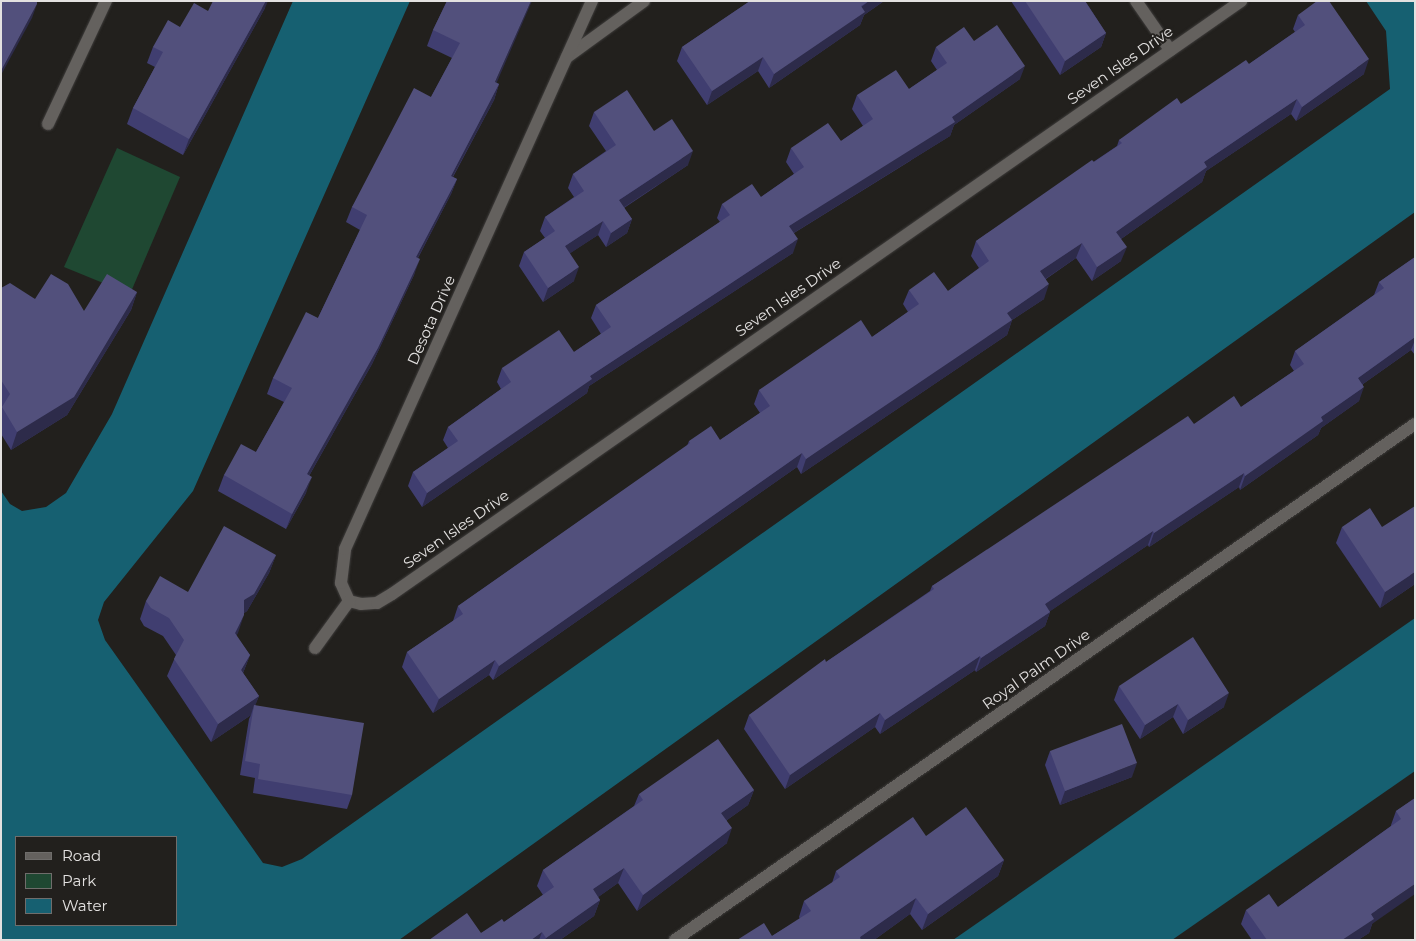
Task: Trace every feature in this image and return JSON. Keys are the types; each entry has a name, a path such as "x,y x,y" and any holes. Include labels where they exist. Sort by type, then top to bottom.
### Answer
{"street":[{"path":"48,124 106,1"},
{"name":"Desota Drive","path":"349,601 341,583 345,550 592,1"},
{"path":"565,59 644,1"},
{"path":"1136,1 1170,50"},
{"name":"Seven Isles Drive","path":"349,601 361,604 377,603 392,594 1241,1"},
{"name":"Royal Palm Drive","path":"675,940 1415,424"},
{"path":"315,648 349,601"}],"green space":[{"path":"117,148 180,177 130,294 64,267"}],"water":[{"path":"293,1 410,1 193,491 104,602 98,620 105,640 263,863 282,867 302,859 1390,89 1386,31 1366,1 1415,1 1415,212 399,940 1,940 1,491 10,504 22,511 46,507 66,493 112,414"},
{"path":"1415,618 1415,771 1172,940 953,940"}],"building":[{"path":"1,1 37,1 37,4 1,71"},
{"path":"213,1 266,1 189,139 133,108 163,52 153,47 168,20 180,27 194,3 208,11"},
{"path":"447,1 531,1 495,82 499,84 451,176 457,179 416,257 420,259 378,348 307,474 312,477 292,514 224,475 241,444 256,452 292,388 273,378 306,312 318,318 367,215 352,207 414,88 431,97 460,43 433,30"},
{"path":"750,1 869,1 861,6 865,12 774,74 763,57 712,91 682,47"},
{"path":"1025,1 1085,1 1106,33 1065,61"},
{"path":"1317,1 1329,1 1369,59 1302,107 1297,99 1204,162 1207,167 1116,232 1127,247 1097,267 1082,243 1040,271 1049,284 1007,313 1012,320 806,459 802,453 499,666 495,660 439,699 407,652 463,614 458,606 690,443 689,441 711,426 720,440 770,406 759,390 861,320 872,337 919,304 909,290 934,272 948,291 989,261 976,241 1092,160 1094,162 1122,143 1119,140 1177,98 1181,104 1246,60 1249,64 1305,25 1298,15"},
{"path":"997,25 1025,66 952,117 955,122 789,226 798,239 590,376 592,379 427,493 413,472 458,441 448,427 511,382 502,368 559,330 574,352 611,327 596,305 730,215 722,204 752,184 761,197 804,167 791,148 828,123 841,141 873,119 857,95 896,70 909,89 947,63 936,47 964,27 974,41"},
{"path":"627,90 654,131 672,119 693,151 619,200 632,219 611,233 603,221 565,246 579,267 548,288 524,252 555,231 545,217 584,191 573,174 616,145 594,112"},
{"path":"1415,257 1415,337 1358,378 1364,387 1321,417 1323,421 1245,476 1244,473 1154,533 1153,531 1045,604 1050,612 981,658 980,656 885,720 880,713 790,775 749,715 825,659 826,662 934,589 932,586 1188,416 1194,424 1234,396 1241,407 1304,364 1295,351 1384,288 1379,282"},
{"path":"51,274 68,284 84,311 107,274 137,292 74,397 17,432 2,407 10,394 1,380 1,288 10,283 35,299"},
{"path":"1415,506 1415,572 1385,592 1342,527 1370,508 1382,527"},
{"path":"224,526 276,555 254,594 244,600 244,615 235,633 250,655 241,670 259,696 218,724 174,659 184,640 169,618 151,608 146,601 160,576 188,592"},
{"path":"1193,637 1229,693 1188,720 1178,704 1145,725 1119,686"},
{"path":"254,705 364,723 352,795 258,779 260,764 245,761"},
{"path":"1122,724 1137,763 1065,791 1050,751"},
{"path":"718,739 754,790 721,813 732,828 643,895 624,868 593,889 600,900 546,938 542,932 531,940 429,940 467,913 481,933 502,919 504,922 554,887 543,870 643,800 639,794"},
{"path":"1415,798 1415,884 1371,914 1374,919 1342,940 1267,940 1246,910 1269,894 1278,907 1401,819 1396,811"},
{"path":"966,807 1004,860 928,914 916,898 860,937 861,940 737,940 764,923 772,936 811,911 804,901 840,877 836,871 913,817 926,836"}]}
